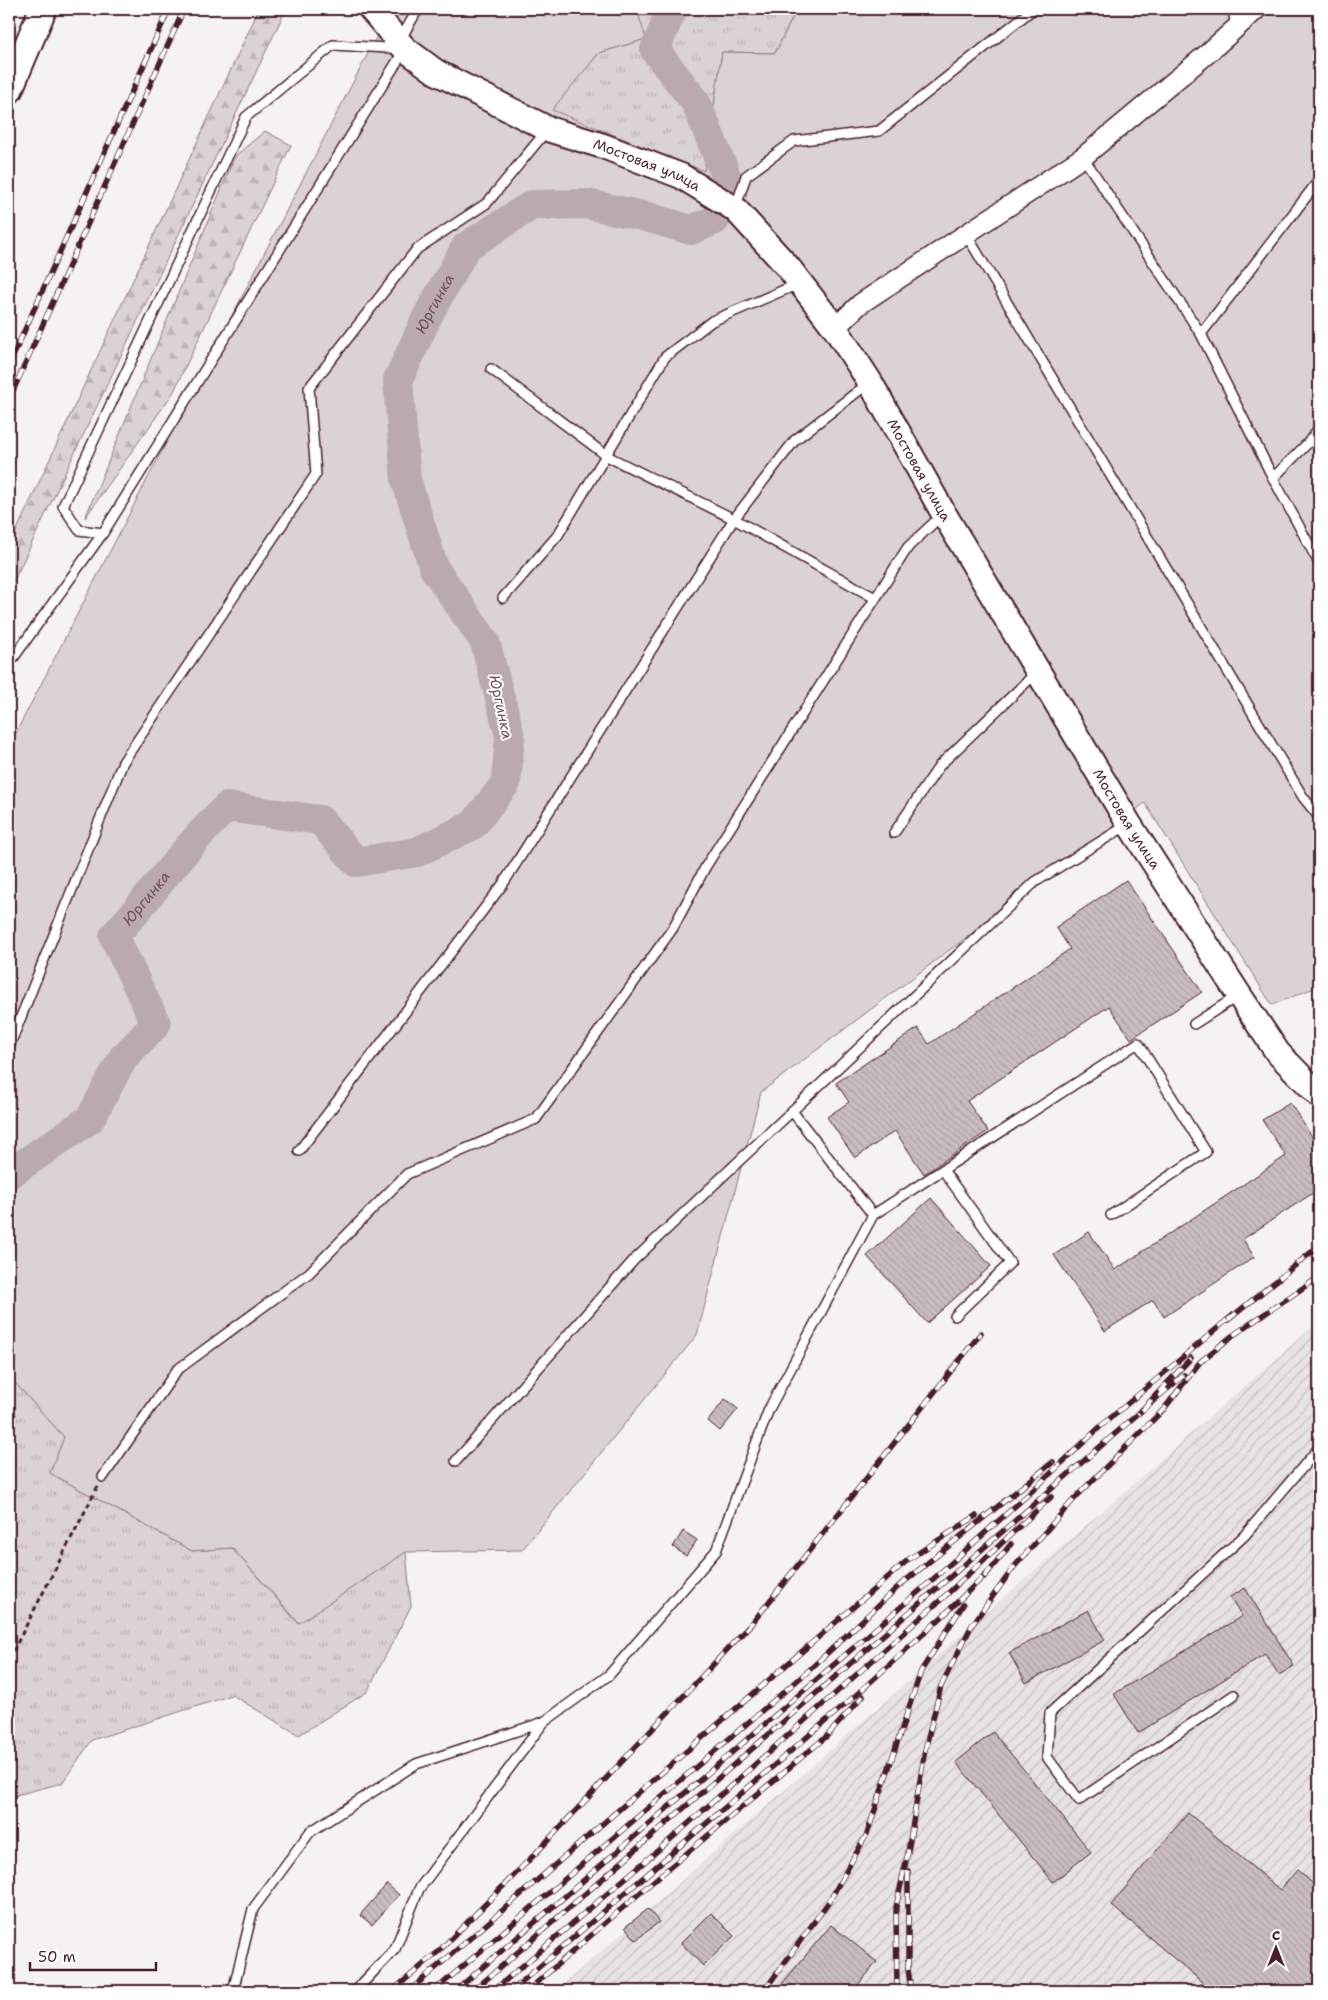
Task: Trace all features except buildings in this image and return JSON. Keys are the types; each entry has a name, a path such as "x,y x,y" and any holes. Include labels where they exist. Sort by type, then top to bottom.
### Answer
{"main road":[{"path":"9,90 44,9"}],"street":[{"name":"Мостовая улица","path":"371,9 402,46 436,72 548,129 603,146 682,176 735,209 800,283 835,328 870,382 944,514 1129,824 1278,1053 1319,1095"},
{"path":"835,328 860,304 1082,157 1257,9"}],"lane":[{"path":"9,664 103,533 402,46 418,9"},
{"path":"735,209 746,176 794,141 879,131 1033,9"},
{"path":"1232,9 1236,28"},
{"path":"103,533 79,530 63,506 246,118 333,45 402,46"},
{"path":"9,1047 123,762 316,474 309,388 417,249 488,203 548,129"},
{"path":"1082,157 1201,334 1272,478 1319,563"},
{"path":"1201,334 1319,180"},
{"path":"966,234 1303,797 1319,817"},
{"path":"503,598 558,535 665,357 712,321 800,283"},
{"path":"491,369 607,456 734,519 875,598"},
{"path":"299,1151 502,884 734,519 795,440 870,382"},
{"path":"1272,478 1307,444 1319,428"},
{"path":"103,1476 176,1370 309,1273 407,1174 536,1119 673,928 706,866 908,547 944,514"},
{"path":"894,833 940,765 1038,671"},
{"path":"456,1461 634,1260 1036,882 1129,824"},
{"path":"1194,1024 1239,995"},
{"path":"355,1991 396,1949 419,1889 544,1722 609,1675 716,1551 769,1409 873,1215 1138,1043 1206,1152 1111,1215"},
{"path":"792,1111 873,1215"},
{"path":"943,1170 1010,1263 955,1316"},
{"path":"1234,1694 1079,1800 1047,1757 1050,1713 1244,1536 1319,1448"},
{"path":"233,1991 253,1910 310,1832 416,1764 544,1722"}],"path":[{"path":"9,1659 103,1476"}],"shaded area":[{"path":"1319,1321 1319,1991 556,1991"}],"green space":[{"path":"259,9 286,9 9,591 9,547"},
{"path":"391,9 637,9 646,39 599,53 552,110 704,171 722,52 775,53 797,9 1319,9 1319,986 1272,1005 1145,803 761,1092 697,1335 522,1550 406,1552 299,1623 232,1548 192,1551 50,1473 64,1437 9,1376 9,746"},
{"path":"637,9 797,9 775,53 722,52 704,172 551,110 599,53 645,39"},
{"path":"265,131 291,145 173,393 85,518 235,156"},
{"path":"9,1376 64,1437 50,1473 192,1551 232,1548 298,1623 406,1552 411,1606 367,1692 299,1735 232,1695 92,1740 62,1783 9,1797"}],"waterway":[{"name":"Юргинка","path":"672,9 655,50 696,103 727,178"},
{"name":"Юргинка","path":"9,1174 90,1119 123,1058 156,1024 114,936 197,838 227,807 320,820 356,862 417,852 473,825 506,783 510,736 485,642 434,568 406,480 398,380 428,315 466,247 532,205 587,204 647,217 691,230 715,220"}],"railway":[{"path":"9,365 169,9"},
{"path":"9,400 184,9"},
{"path":"1228,1320 1319,1246"},
{"path":"897,1991 896,1907 908,1852 925,1750 941,1686 972,1625 1014,1567 1077,1496 1164,1409 1200,1362 1232,1336 1319,1277"},
{"path":"455,1991 931,1581 1032,1491 1101,1426 1233,1315"},
{"path":"392,1991 438,1952 536,1853 753,1622 981,1333"},
{"path":"1184,1375 1139,1413 1191,1358"},
{"path":"473,1991 1139,1413"},
{"path":"434,1991 806,1673 899,1586 1053,1462"},
{"path":"493,1991 663,1846 944,1597 1051,1497"},
{"path":"409,1991 909,1559 976,1516"},
{"path":"984,1577 1011,1544"},
{"path":"511,1991 856,1695 943,1616 989,1571"},
{"path":"764,1991 830,1900 867,1834 921,1671 963,1605"},
{"path":"527,1991 657,1878 827,1736 863,1696"},
{"path":"908,1871 908,1969 911,1991"}]}
